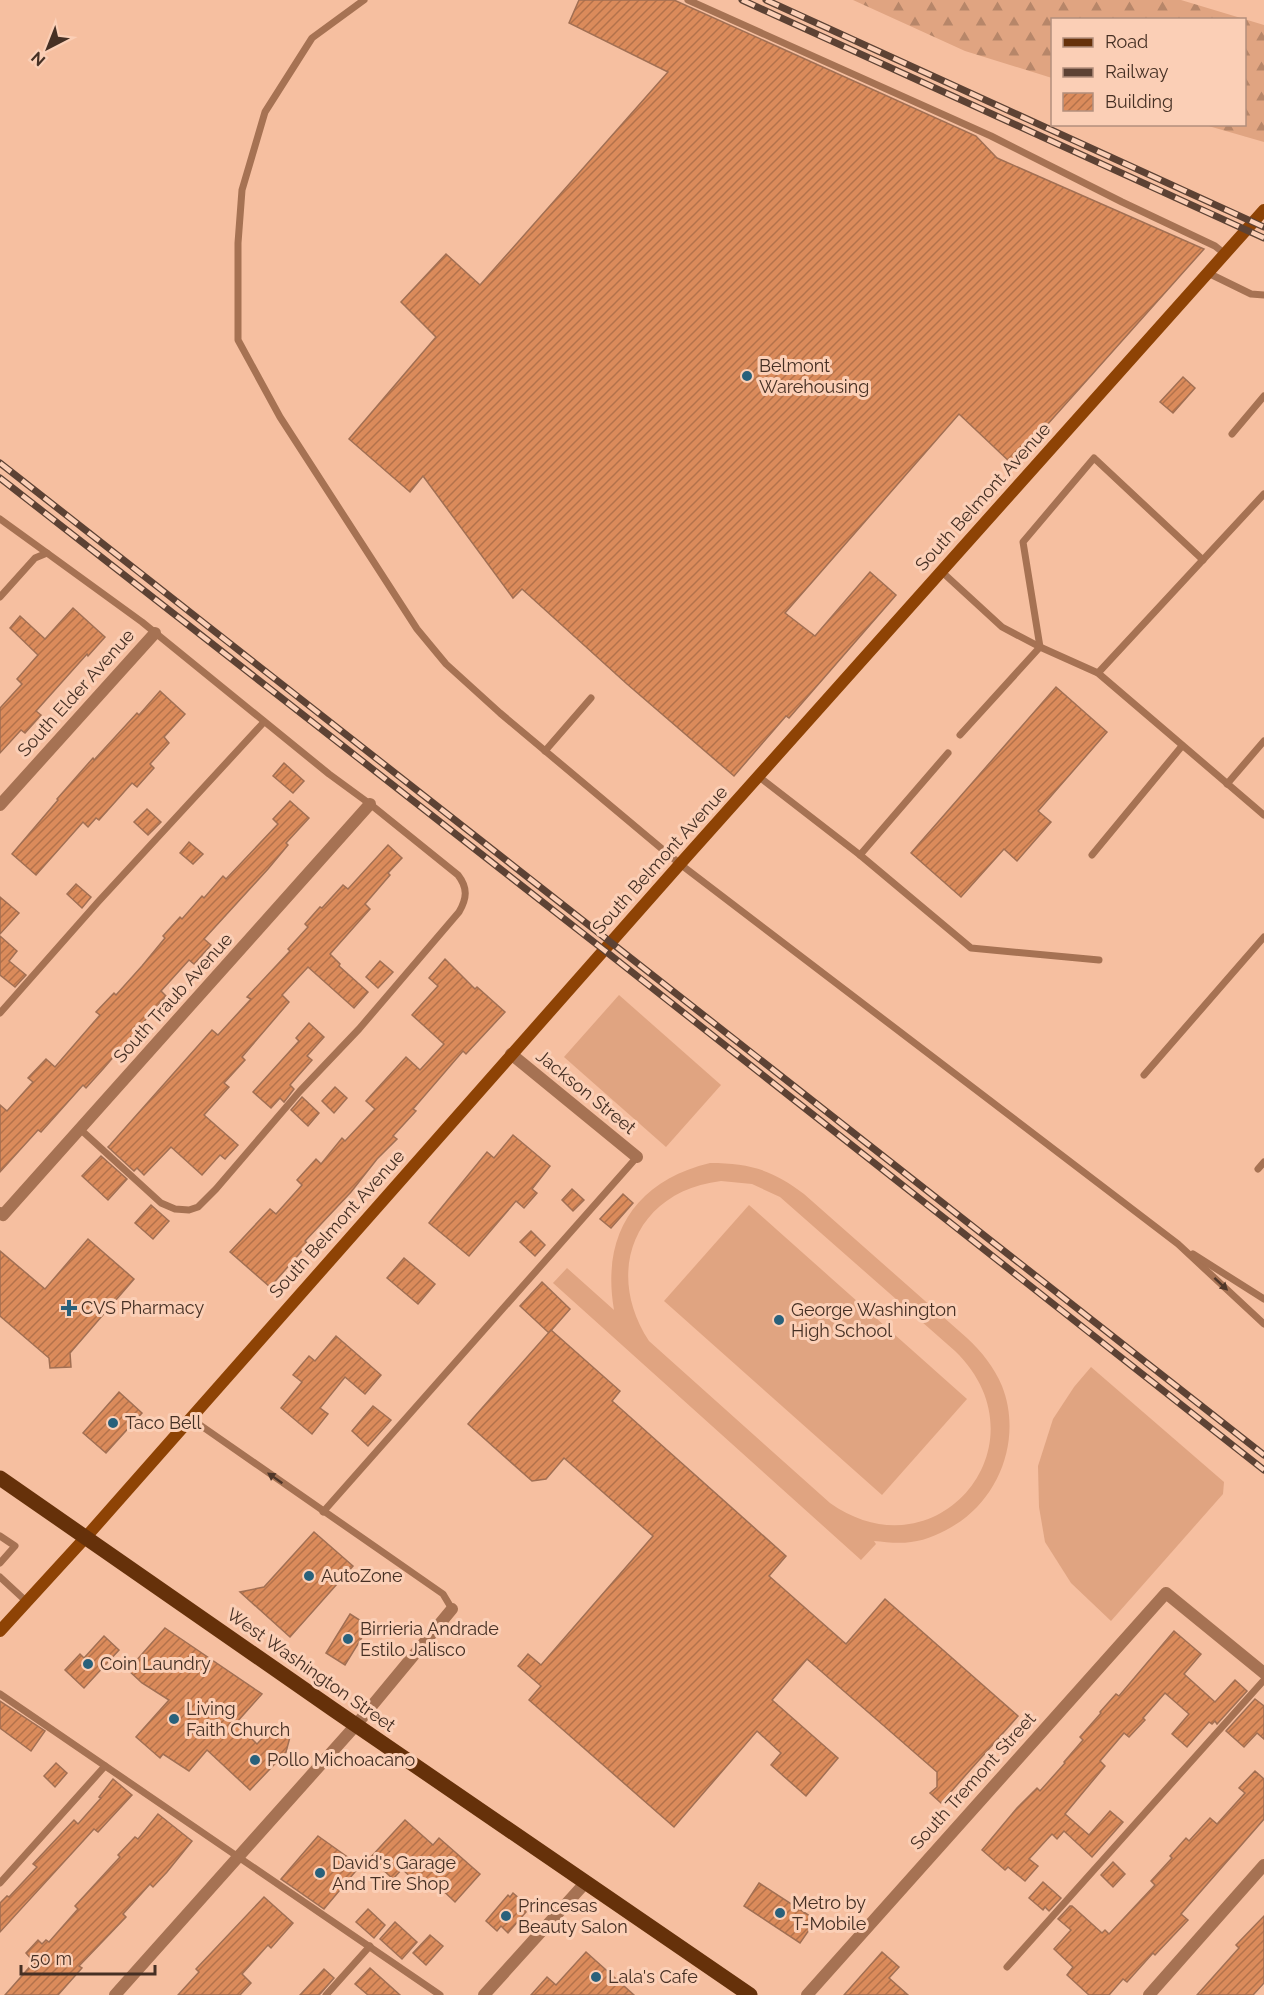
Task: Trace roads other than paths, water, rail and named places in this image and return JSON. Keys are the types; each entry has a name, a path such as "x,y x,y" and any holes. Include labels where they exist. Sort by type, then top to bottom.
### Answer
{"main road":[{"name":"South Belmont Avenue","path":"0,1631 1264,210"},
{"name":"West Washington Street","path":"2,1483 86,1537 750,1995"}],"street":[{"name":"South Elder Avenue","path":"0,805 155,633"},
{"name":"South Traub Avenue","path":"1,1214 80,1129 370,804"},
{"name":"Jackson Street","path":"511,1054 637,1157"},
{"name":"South Tremont Street","path":"807,1995 1166,1593 1264,1672"},
{"path":"115,1995 356,1725 452,1609"},
{"path":"1149,1995 1264,1865"},
{"path":"484,1995 586,1882"}],"lane":[{"path":"364,0 312,38 265,112 242,189 238,243 238,340 280,417 417,629 446,664 545,751 681,864 1178,1244 1264,1299"},
{"path":"688,0 991,136 1215,246 1225,254"},
{"path":"1208,273 1251,294 1264,295"},
{"path":"1232,434 1264,396"},
{"path":"1040,647 1023,542 1094,459 1203,560"},
{"path":"1098,673 1264,495"},
{"path":"0,519 155,633 458,875 465,885 465,900 459,912 359,1029 300,1090 198,1207 189,1210 175,1209 161,1203 80,1129"},
{"path":"0,597 35,558 47,553"},
{"path":"941,571 1002,627 1098,673 1264,814"},
{"path":"960,735 1040,647"},
{"path":"545,751 591,698"},
{"path":"0,1013 98,902 264,722"},
{"path":"1227,784 1264,741"},
{"path":"1092,855 1182,746"},
{"path":"860,855 948,753"},
{"path":"759,776 860,855 971,948 1099,960"},
{"path":"1144,1075 1264,938"},
{"path":"323,1512 637,1157"},
{"path":"1258,1169 1264,1162"},
{"path":"1178,1244 1264,1324"},
{"path":"190,1418 443,1594 452,1609"},
{"path":"0,1536 15,1546 0,1563"},
{"path":"0,1577 27,1602"},
{"path":"1007,1967 1264,1680"},
{"path":"0,1694 440,1995"},
{"path":"0,1883 105,1766"},
{"path":"326,1995 370,1946"}],"railway":[{"path":"742,0 1264,238"},
{"path":"766,0 1264,227"},
{"path":"0,463 1264,1455"},
{"path":"0,478 1264,1470"}],"place":[{"name":"Belmont Warehousing","path":"747,376"},
{"name":"CVS Pharmacy","path":"69,1308"},
{"name":"George Washington High School","path":"779,1320"},
{"name":"Taco Bell","path":"113,1423"},
{"name":"AutoZone","path":"309,1576"},
{"name":"Birrieria Andrade Estilo Jalisco","path":"348,1639"},
{"name":"Coin Laundry","path":"88,1664"},
{"name":"Living Faith Church","path":"174,1719"},
{"name":"Pollo Michoacano","path":"255,1760"},
{"name":"David's Garage And Tire Shop","path":"320,1873"},
{"name":"Metro by T-Mobile","path":"780,1913"},
{"name":"Princesas Beauty Salon","path":"506,1916"},
{"name":"Lala's Cafe","path":"596,1977"}]}
